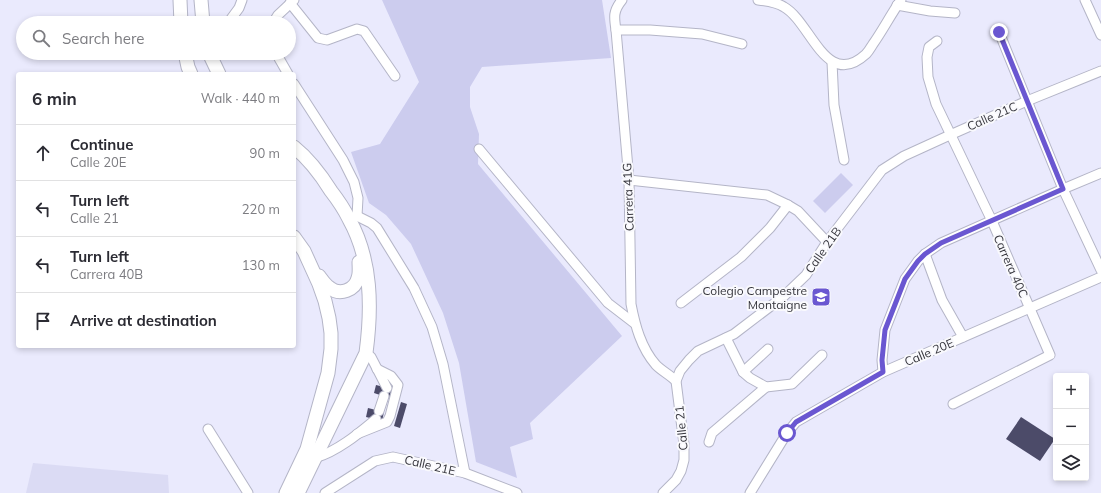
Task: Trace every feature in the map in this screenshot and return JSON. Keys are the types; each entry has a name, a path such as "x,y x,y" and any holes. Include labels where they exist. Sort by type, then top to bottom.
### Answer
{"highway":[{"path":"180,0 180,16"},
{"path":"201,0 202,16"},
{"path":"186,60 189,72"},
{"path":"212,60 218,72"},
{"path":"296,149 323,179 339,202 353,218 364,260 370,306 366,352 298,493"},
{"path":"310,265 330,288 339,291 352,288 357,282 359,276 358,237"},
{"path":"286,493 307,449 330,362 331,333 325,301 304,251 296,241"}],"street":[{"path":"233,16 239,8 242,0"},
{"name":"Carrera 41G","path":"612,0 629,180 631,304 634,323 644,347 656,364 676,381"},
{"path":"614,15 622,0"},
{"path":"758,0 770,1 785,7 794,16 822,53 832,62 844,65 856,61 867,53 883,31 899,3 930,11 955,13"},
{"path":"1085,0 1101,36"},
{"path":"277,16 292,2 318,38 327,40 357,29 364,31 395,76"},
{"path":"616,30 650,30 702,34 742,44"},
{"path":"999,32 1063,189 1101,270"},
{"name":"Carrera 40C","path":"937,41 929,47 927,57 928,77 936,104 992,221 1050,355 953,404"},
{"path":"280,60 287,72"},
{"path":"832,62 834,105 844,160"},
{"name":"Calle 21C","path":"950,134 1101,71"},
{"path":"296,87 342,160 354,182 358,198 353,218 371,223 377,228 414,288 432,327 443,364 465,473"},
{"name":"Calle 21B","path":"676,381 680,371 698,351 734,334 784,296 806,275 827,242 882,170 904,156 950,134"},
{"path":"479,148 608,303 634,323"},
{"path":"883,372 882,360 885,330 905,279 925,254 941,243 1101,173"},
{"path":"629,180 767,195 798,211 827,242"},
{"path":"681,303 740,258 770,228 788,205"},
{"path":"925,254 942,300 963,337"},
{"name":"Calle 20E","path":"750,493 787,433 796,422 883,372 1101,277"},
{"path":"726,338 743,372 750,378 766,387"},
{"path":"743,372 768,349"},
{"path":"315,458 326,454 357,434 377,415 385,392 377,369 371,357 366,352"},
{"path":"709,442 712,433 766,387 792,384 822,355"},
{"path":"357,434 387,422 390,416 398,385 391,376 377,369"},
{"name":"Calle 21","path":"663,493 676,480 681,471 685,453 676,381"},
{"path":"208,429 248,493"},
{"name":"Calle 21E","path":"325,493 338,489 375,461 394,457 465,473 517,493"}],"shaded area":[{"path":"382,0 602,0 611,58 482,67 470,87 470,107 479,134 478,164 622,336 530,423 533,439 510,447 517,478 476,462 459,363 443,313 411,244 386,215 369,203 351,152 380,144 419,82"},
{"path":"841,173 853,185 825,213 813,201"},
{"path":"33,463 168,475 169,493 26,493"}],"building":[{"path":"376,385 392,389 389,398 374,393"},
{"path":"401,402 407,404 400,428 394,426"},
{"path":"368,408 384,412 382,421 366,417"},
{"path":"1021,417 1053,438 1053,442 1040,461 1006,439"}],"place":[{"name":"Colegio Campestre Montaigne","path":"821,297"}],"route":[{"path":"787,433 796,422 883,372 882,360 885,330 905,279 925,254 941,243 1063,189 999,32"}]}
